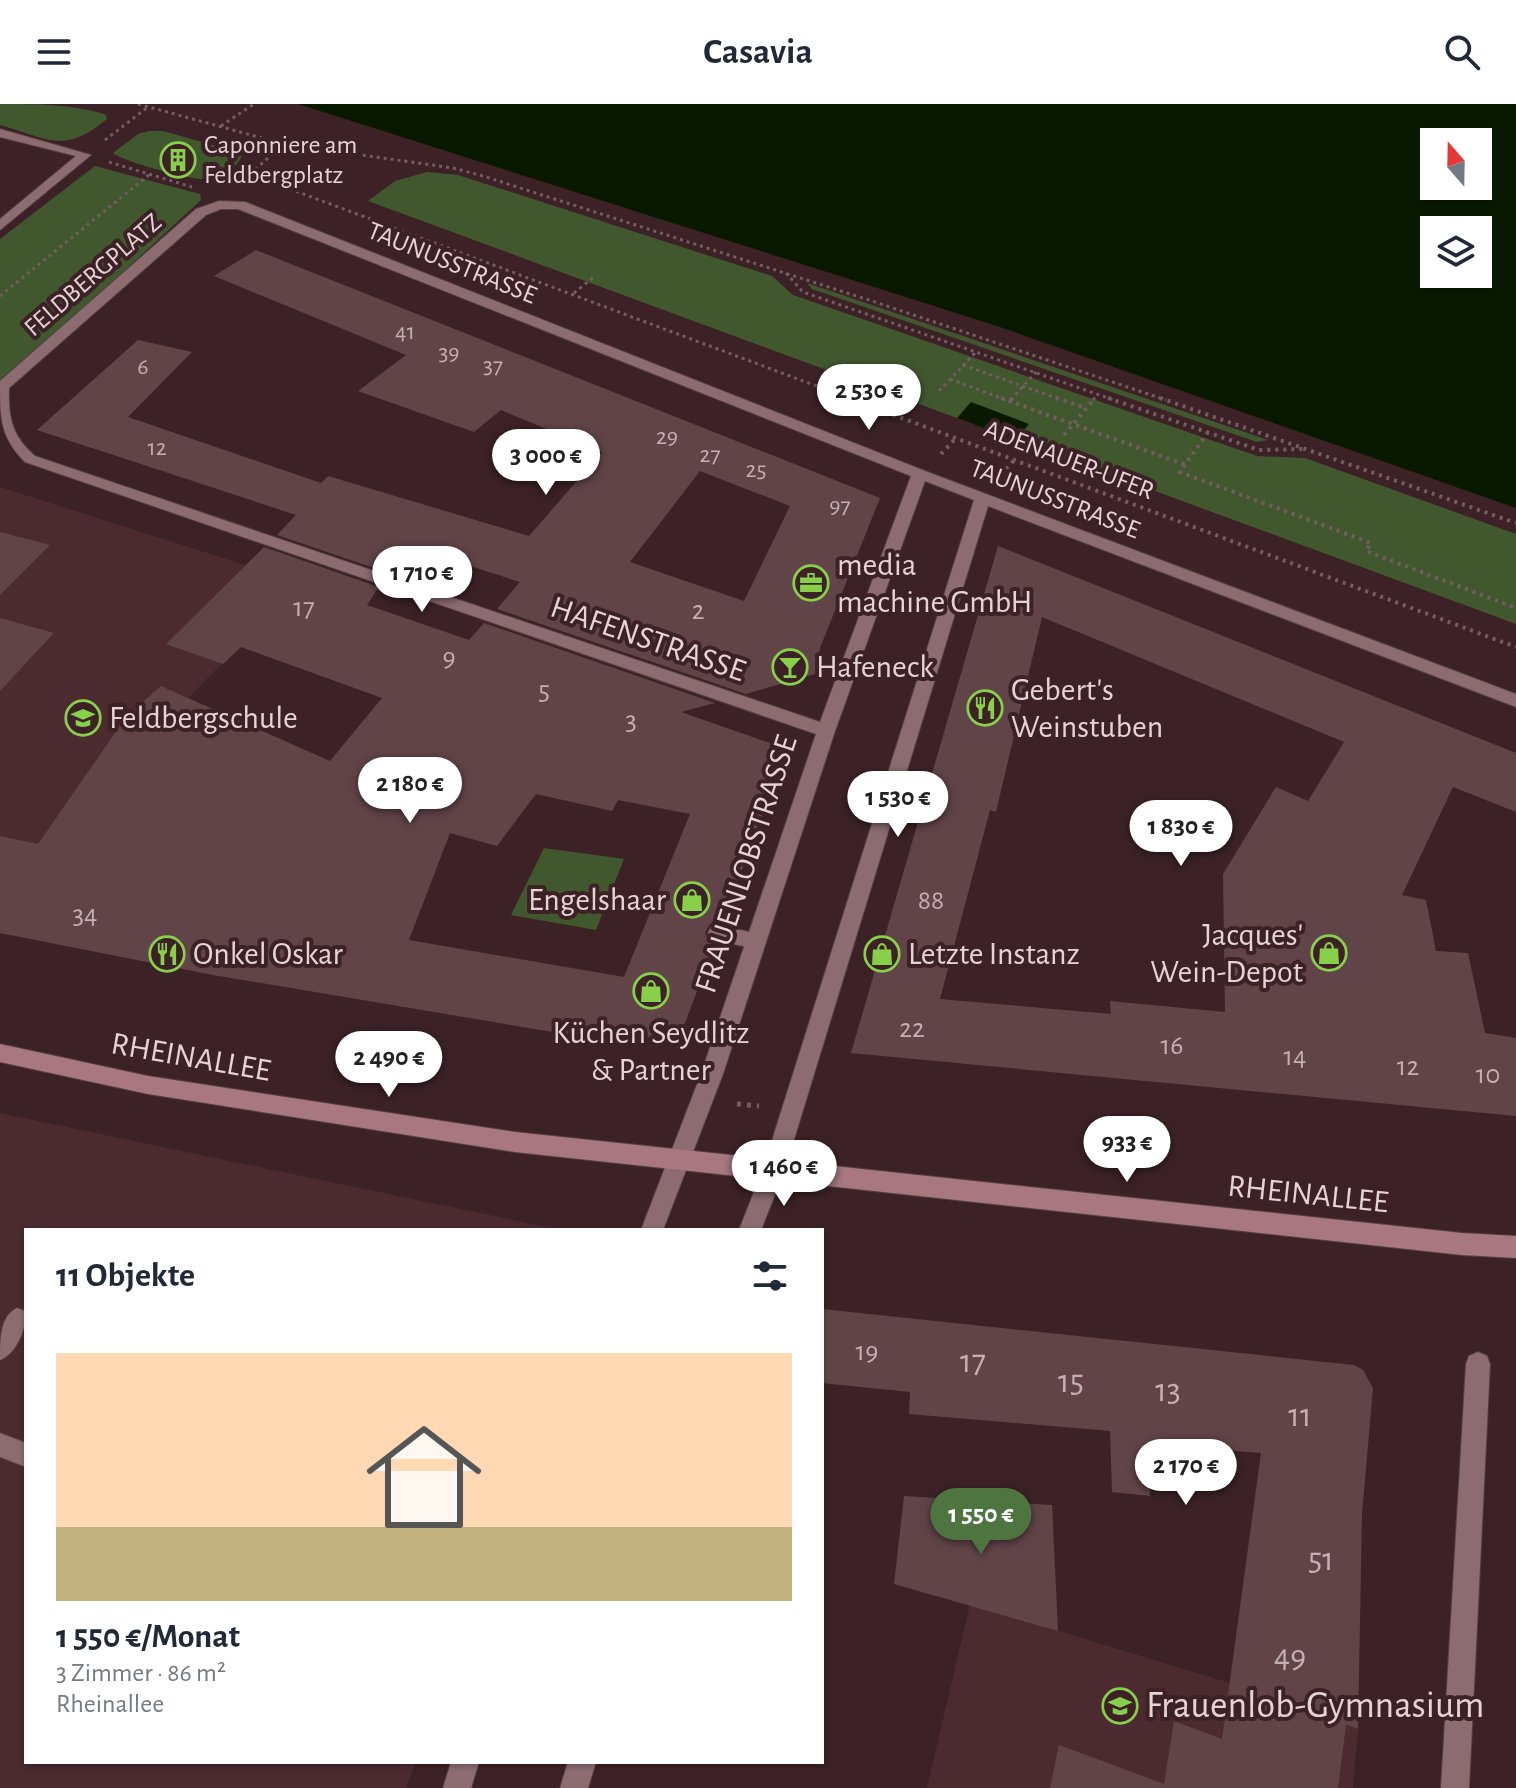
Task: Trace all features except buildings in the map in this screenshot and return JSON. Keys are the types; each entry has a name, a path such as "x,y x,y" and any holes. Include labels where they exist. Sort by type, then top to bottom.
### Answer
{"main road":[{"name":"RHEINALLEE","path":"0,1053 148,1085 515,1142 1462,1244 1516,1247"}],"street":[{"path":"0,133 85,155"},
{"path":"0,226 85,155"},
{"name":"FELDBERGPLATZ","path":"7,434 1,408 2,387 201,212 219,205"},
{"name":"TAUNUSSTRASSE","path":"219,205 248,208 920,474 1516,701"},
{"name":"HAFENSTRASSE","path":"7,434 11,445 30,459 826,731"},
{"name":"FRAUENLOBSTRASSE","path":"653,1228 702,1101 826,731 920,474"},
{"path":"751,1228 774,1169 983,497"},
{"path":"718,933 756,941"},
{"path":"0,1348 17,1319"},
{"path":"1455,1788 1478,1364"},
{"path":"0,1445 24,1454"},
{"path":"457,1788 464,1764"},
{"path":"574,1788 581,1764"}],"path":[{"path":"138,104 284,144 476,174 784,270 1310,448 1516,523"},
{"path":"220,126 254,104"},
{"path":"85,155 149,107"},
{"name":"ADENAUER-UFER","path":"284,144 250,174 1516,647"},
{"path":"85,155 200,189"},
{"path":"0,296 151,174"},
{"path":"784,270 803,292 1259,450 1310,448"},
{"path":"574,293 595,276"},
{"path":"939,391 976,352"},
{"path":"963,365 1086,408"},
{"path":"1010,401 1036,372"},
{"path":"950,379 1186,465"},
{"path":"1064,435 1098,394"},
{"path":"1208,432 1180,472 1371,543 1366,551 1516,608"},
{"path":"702,1101 791,1109"}],"shaded area":[{"path":"298,104 1516,104 1516,508 997,326"},
{"path":"971,402 1029,424 1015,440 957,418"},
{"name":"Feldbergschule","path":"0,487 302,583 185,701 52,880 15,937 0,933"},
{"path":"0,1113 551,1228 24,1228 24,1764 415,1764 406,1788 0,1788"},
{"name":"Frauenlob-Gymnasium","path":"970,1604 1230,1683 1358,1729 1353,1788 927,1788"}],"green space":[{"path":"0,104 68,107 94,111 106,115 107,119 79,137 56,141 0,125"},
{"path":"163,131 242,156 226,173 206,179 162,171 113,153 138,134"},
{"path":"95,166 200,194 201,200 0,386 0,239"},
{"path":"427,172 458,175 772,276 793,295 1257,456 1305,458 1516,534 1516,624 368,201 395,181"},
{"path":"807,283 1268,440 1257,442 812,289"},
{"path":"544,848 624,859 596,930 511,915"}],"place":[{"name":"Caponniere am Feldbergplatz","path":"178,160"},
{"name":"media machine GmbH","path":"811,583"},
{"name":"Hafeneck","path":"790,667"},
{"name":"Gebert's Weinstuben","path":"985,708"},
{"name":"Feldbergschule","path":"83,718"},
{"name":"Engelshaar","path":"692,900"},
{"name":"Jacques' Wein-Depot","path":"1329,953"},
{"name":"Onkel Oskar","path":"167,954"},
{"name":"Letzte Instanz","path":"882,954"},
{"name":"Küchen Seydlitz & Partner","path":"651,991"},
{"name":"Frauenlob-Gymnasium","path":"1120,1706"}]}
